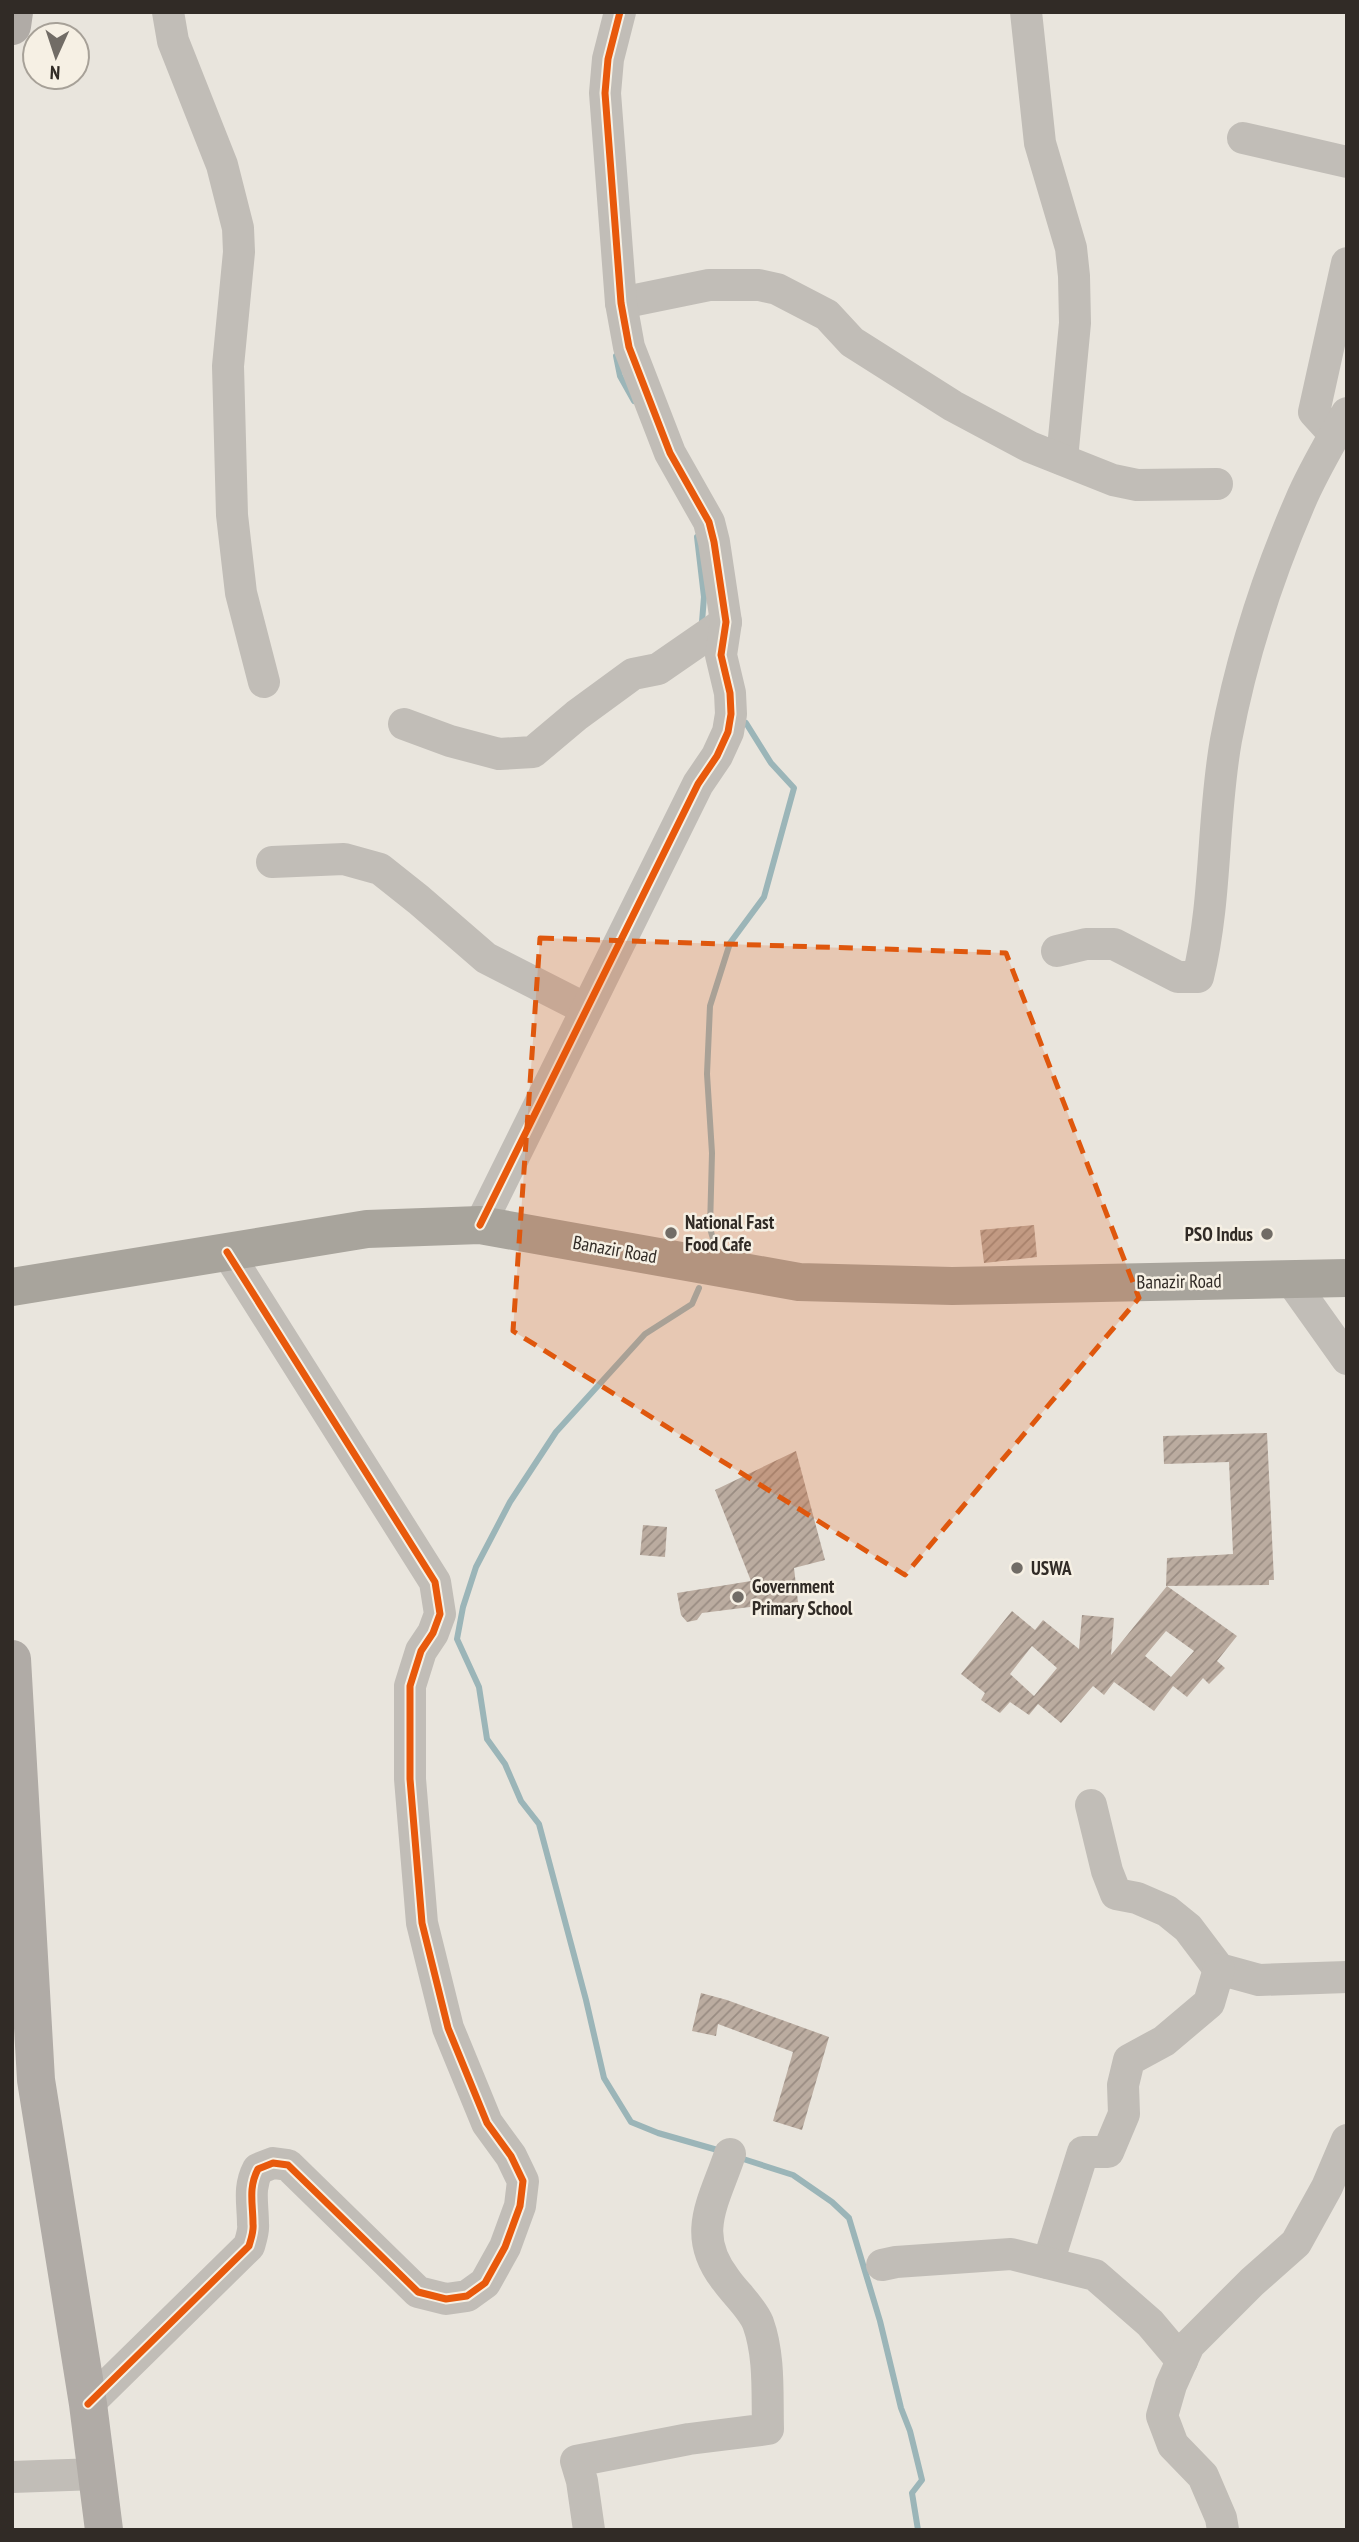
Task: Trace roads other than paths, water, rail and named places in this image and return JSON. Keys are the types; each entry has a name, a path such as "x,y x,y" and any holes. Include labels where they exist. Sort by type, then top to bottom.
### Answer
{"highway":[{"name":"Banazir Road","path":"12,1287 367,1229 480,1225 799,1282 952,1286 1347,1278"}],"main road":[{"path":"12,26 14,12"},
{"path":"12,1659 36,2080 88,2404 104,2530"}],"street":[{"path":"168,12 173,40 222,166 238,228 238,263 228,366 232,516 241,593 264,682"},
{"path":"480,1225 698,784 717,756 731,714 730,693 721,655 726,622 709,522 670,453 629,347 621,303 605,93 608,59 620,12"},
{"path":"1026,12 1040,143 1071,248 1074,276 1075,323 1062,459"},
{"path":"1243,138 1347,162"},
{"path":"1057,951 1086,944 1114,944 1178,977 1198,977 1208,938 1217,815 1226,740 1244,667 1267,586 1300,500 1341,424 1314,412 1347,263"},
{"path":"621,303 709,285 759,285 777,289 827,315 852,342 953,407 1030,447 1113,480 1137,485 1217,484"},
{"path":"404,724 450,741 499,754 533,752 577,715 633,674 658,669 726,622"},
{"path":"272,862 344,859 380,869 486,958 586,1009"},
{"path":"88,2404 249,2246 254,2227 250,2203 252,2181 258,2169 273,2163 288,2165 418,2292 446,2299 467,2296 485,2283 505,2247 520,2206 523,2182 511,2157 487,2123 448,2028 422,1923 410,1779 410,1686 421,1651 433,1633 440,1614 435,1582 227,1252"},
{"path":"1290,1279 1347,1359"},
{"path":"1091,1805 1107,1871 1116,1894 1136,1898 1167,1911 1188,1928 1219,1969 1259,1980 1347,1977"},
{"path":"1048,2263 1083,2152 1108,2152 1124,2114 1123,2085 1129,2060 1164,2041 1209,2003 1219,1969"},
{"path":"1223,2530 1221,2518 1203,2476 1173,2445 1162,2416 1171,2385 1189,2345 1252,2282 1296,2243 1327,2187 1347,2140"},
{"path":"589,2530 582,2481 576,2461 689,2439 768,2429 766,2357 757,2321 722,2275 708,2249 706,2225 730,2154"},
{"path":"882,2265 1011,2254 1095,2275 1150,2323 1182,2361"},
{"path":"12,2477 97,2474"}],"waterway":[{"path":"616,356 620,376 634,401"},
{"path":"697,537 704,597 702,622"},
{"path":"716,1250 710,1228 712,1153 707,1074 710,1006 730,943 764,897 794,788 771,763 746,723"},
{"path":"699,1288 692,1304 645,1334 556,1432 510,1502 476,1567 463,1607 457,1639 479,1687 487,1739 505,1764 521,1801 539,1824 604,2078 631,2122 658,2133 721,2151"},
{"path":"737,2157 793,2175 832,2202 849,2218 880,2321 922,2480 912,2493 918,2530"}],"place":[{"name":"National Fast Food Cafe","path":"671,1233"},
{"name":"PSO Indus","path":"1267,1234"},
{"name":"USWA","path":"1017,1568"},
{"name":"Government Primary School","path":"738,1597"}]}
